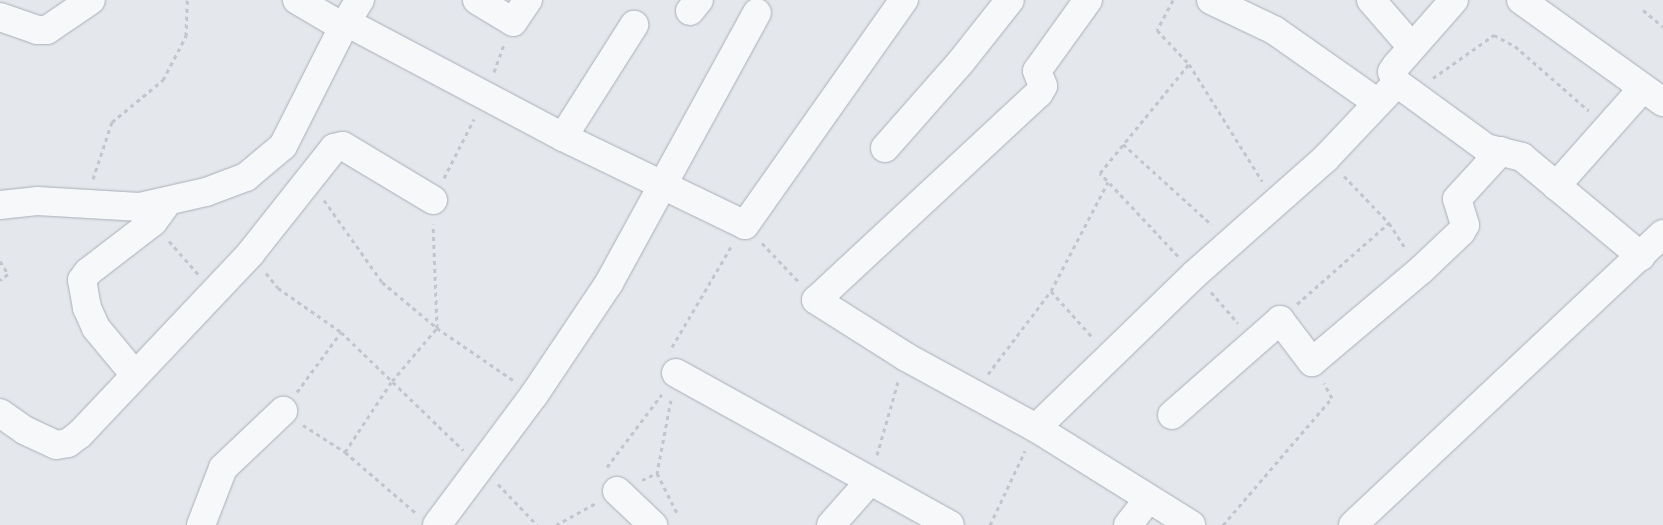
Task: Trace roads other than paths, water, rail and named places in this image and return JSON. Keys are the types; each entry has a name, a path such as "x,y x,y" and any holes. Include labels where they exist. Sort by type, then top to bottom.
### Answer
{"street":[{"path":"0,17 37,30 47,30 91,0"},
{"path":"297,0 349,16 485,97 563,138 661,183 745,225 904,0"},
{"path":"477,0 520,11"},
{"path":"885,148 960,64 1010,0"},
{"path":"1088,0 1037,71 1043,86 1039,93 816,300 906,357 1036,428 1191,525"},
{"path":"1211,0 1274,30 1378,103"},
{"path":"1371,0 1411,46"},
{"path":"1454,0 1411,46 1392,72 1404,88 1486,148 1522,158 1641,256"},
{"path":"1521,0 1653,95 1608,128 1556,186"},
{"path":"430,522 480,466 534,395 609,283 661,183 757,13"},
{"path":"135,375 96,328 87,308 82,280 88,272 160,212 246,177 276,154 349,16"},
{"path":"563,138 634,26"},
{"path":"1036,428 1109,355 1195,274 1326,158 1378,103 1404,88"},
{"path":"0,412 46,442 56,445 68,443 80,434 216,293 250,254 327,154 343,146 433,200"},
{"path":"1172,415 1280,320 1312,362 1421,270 1460,232 1465,225 1458,200 1501,151"},
{"path":"0,205 37,202 86,203 140,207 160,212"},
{"path":"1353,525 1663,234"},
{"path":"676,373 869,482 950,525"},
{"path":"201,525 223,468 283,412"},
{"path":"831,525 869,482"},
{"path":"617,491 653,525"},
{"path":"1128,525 1148,499"}]}
